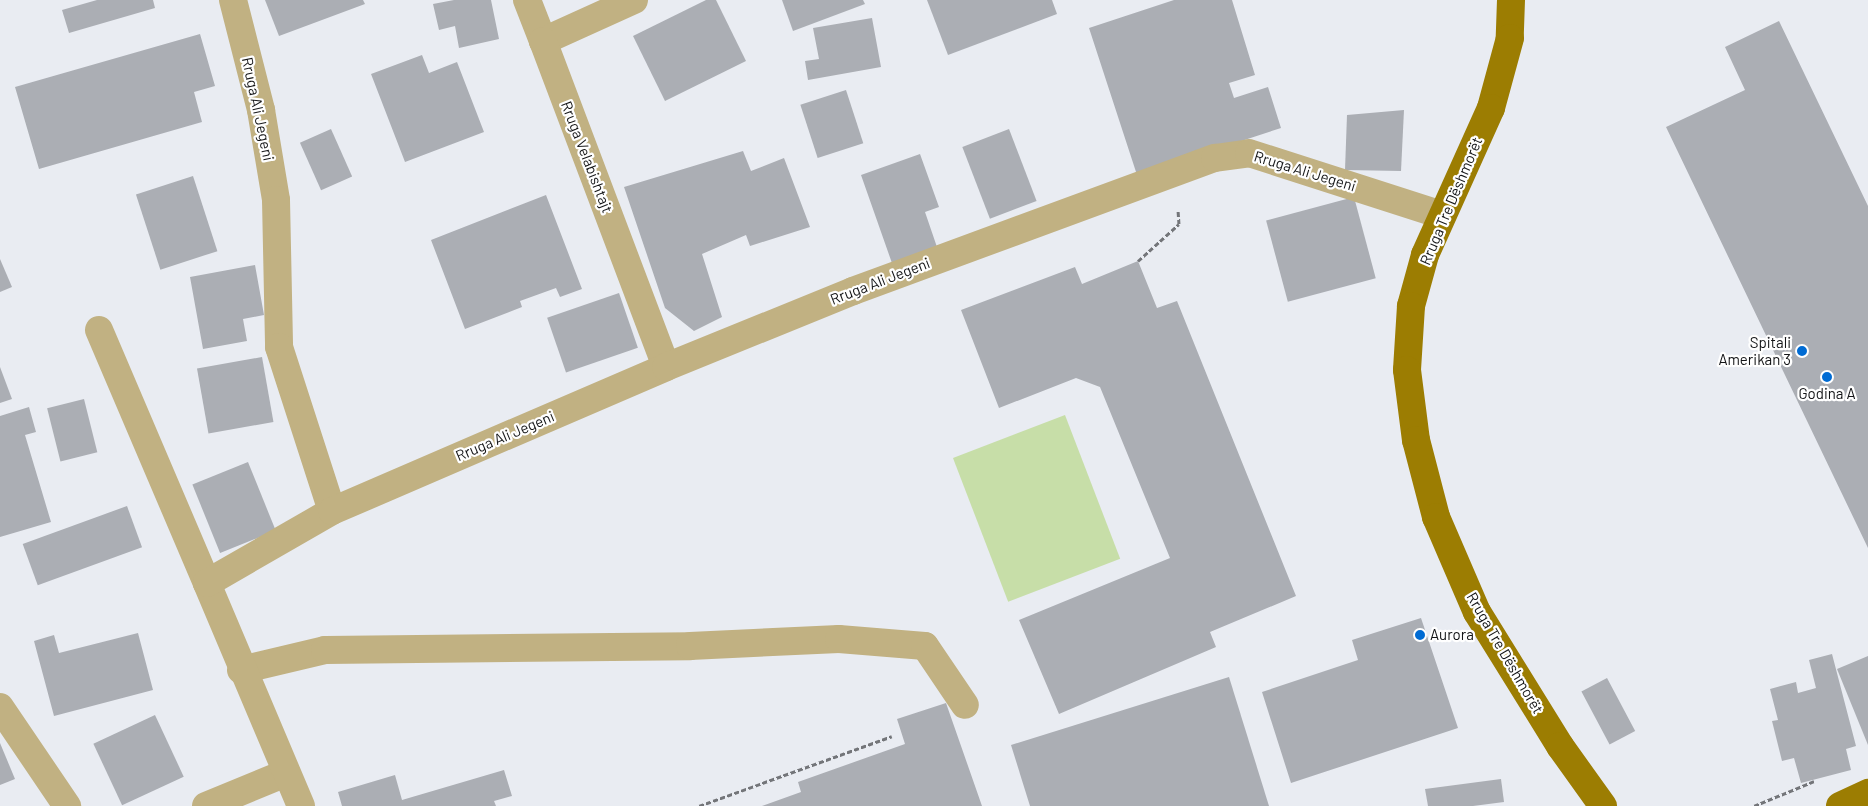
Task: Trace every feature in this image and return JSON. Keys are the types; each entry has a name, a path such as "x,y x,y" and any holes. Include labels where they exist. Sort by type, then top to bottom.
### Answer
{"main road":[{"name":"Rruga Tre Dëshmorët","path":"1514,1 1510,38 1491,108 1425,255 1411,306 1407,370 1416,440 1436,517 1477,612 1560,746 1603,806"},
{"path":"1840,806 1868,793"}],"street":[{"name":"Rruga Ali Jegeni","path":"233,0 261,110 276,200 279,347 332,511"},
{"name":"Rruga Velabishtajt","path":"527,0 666,366"},
{"path":"543,41 634,0"},
{"name":"Rruga Ali Jegeni","path":"207,583 332,511 666,366 922,264 1215,158 1249,153 1442,215"},
{"path":"99,330 207,583 241,670 301,806"},
{"path":"241,670 325,650 690,646 839,639 925,646 965,705"},
{"path":"0,707 67,806"},
{"path":"206,806 286,773"}],"path":[{"path":"1138,261 1179,224 1177,187 1173,173"},
{"path":"699,806 892,736"},
{"path":"1754,806 1823,777"}],"green space":[{"path":"1065,415 1120,559 1008,602 953,458"}],"building":[{"path":"97,0 153,0 155,8 69,33 62,10"},
{"path":"265,0 363,0 365,4 279,36"},
{"path":"454,0 491,0 499,39 459,48 455,26 439,30 433,4"},
{"path":"706,0 716,0 746,61 665,101 633,36"},
{"path":"782,0 863,0 865,4 793,31"},
{"path":"927,0 1052,0 1057,14 948,55"},
{"path":"1174,0 1232,0 1255,75 1229,83 1234,98 1268,87 1281,128 1137,175 1089,28"},
{"path":"872,18 881,67 808,80 805,61 819,59 813,28"},
{"name":"Godina A","path":"1779,21 1868,206 1868,548 1666,127 1745,90 1725,47"},
{"path":"200,34 215,86 194,92 202,122 39,169 15,87"},
{"path":"422,55 429,73 457,62 484,132 405,162 371,74"},
{"path":"846,90 863,143 818,158 800,105"},
{"path":"1404,110 1401,171 1345,170 1347,115"},
{"path":"331,129 352,177 321,190 300,143"},
{"path":"1009,129 1037,201 990,219 962,147"},
{"path":"743,151 751,171 784,158 810,227 750,246 746,235 702,254 722,317 694,331 665,308 624,187"},
{"path":"920,154 939,207 925,212 938,250 893,266 861,175"},
{"path":"193,176 217,251 160,270 136,195"},
{"path":"546,195 582,289 560,297 556,288 520,301 522,307 465,329 431,240"},
{"path":"1354,197 1376,278 1288,302 1266,221"},
{"path":"0,259 12,287 0,292"},
{"path":"1138,261 1157,308 1177,301 1296,596 1210,632 1216,647 1059,714 1019,620 1170,558 1100,387 1076,378 999,408 961,310 1075,267 1082,284"},
{"path":"255,265 264,315 243,319 247,341 203,349 190,277"},
{"path":"619,293 638,348 566,373 547,318"},
{"path":"262,357 273,422 208,433 197,368"},
{"path":"0,367 12,399 0,403"},
{"path":"84,399 97,452 60,462 47,408"},
{"path":"29,407 36,432 25,435 51,522 0,537 0,416"},
{"path":"248,462 276,531 220,553 192,484"},
{"path":"127,506 142,547 38,585 23,544"},
{"path":"1421,618 1458,728 1291,783 1262,692 1358,660 1352,640"},
{"path":"138,633 153,690 54,716 34,641 54,635 59,653"},
{"path":"1832,654 1856,746 1846,749 1851,770 1801,783 1794,758 1782,761 1772,721 1778,720 1770,689 1796,682 1798,693 1816,688 1809,660"},
{"path":"1868,656 1868,745 1837,669"},
{"path":"1229,677 1269,806 1030,806 1011,745"},
{"path":"1607,678 1635,731 1610,745 1581,692"},
{"path":"946,703 982,806 762,806 801,792 798,782 905,744 897,719"},
{"path":"155,715 184,777 122,805 93,744"},
{"path":"0,743 15,779 0,785"},
{"path":"504,770 512,796 494,801 496,806 342,806 338,792 395,775 402,800"},
{"path":"1501,779 1504,802 1473,806 1428,806 1425,789"}],"place":[{"name":"Spitali Amerikan 3","path":"1802,351"},
{"name":"Godina A","path":"1827,377"},
{"name":"Aurora","path":"1420,635"}]}
